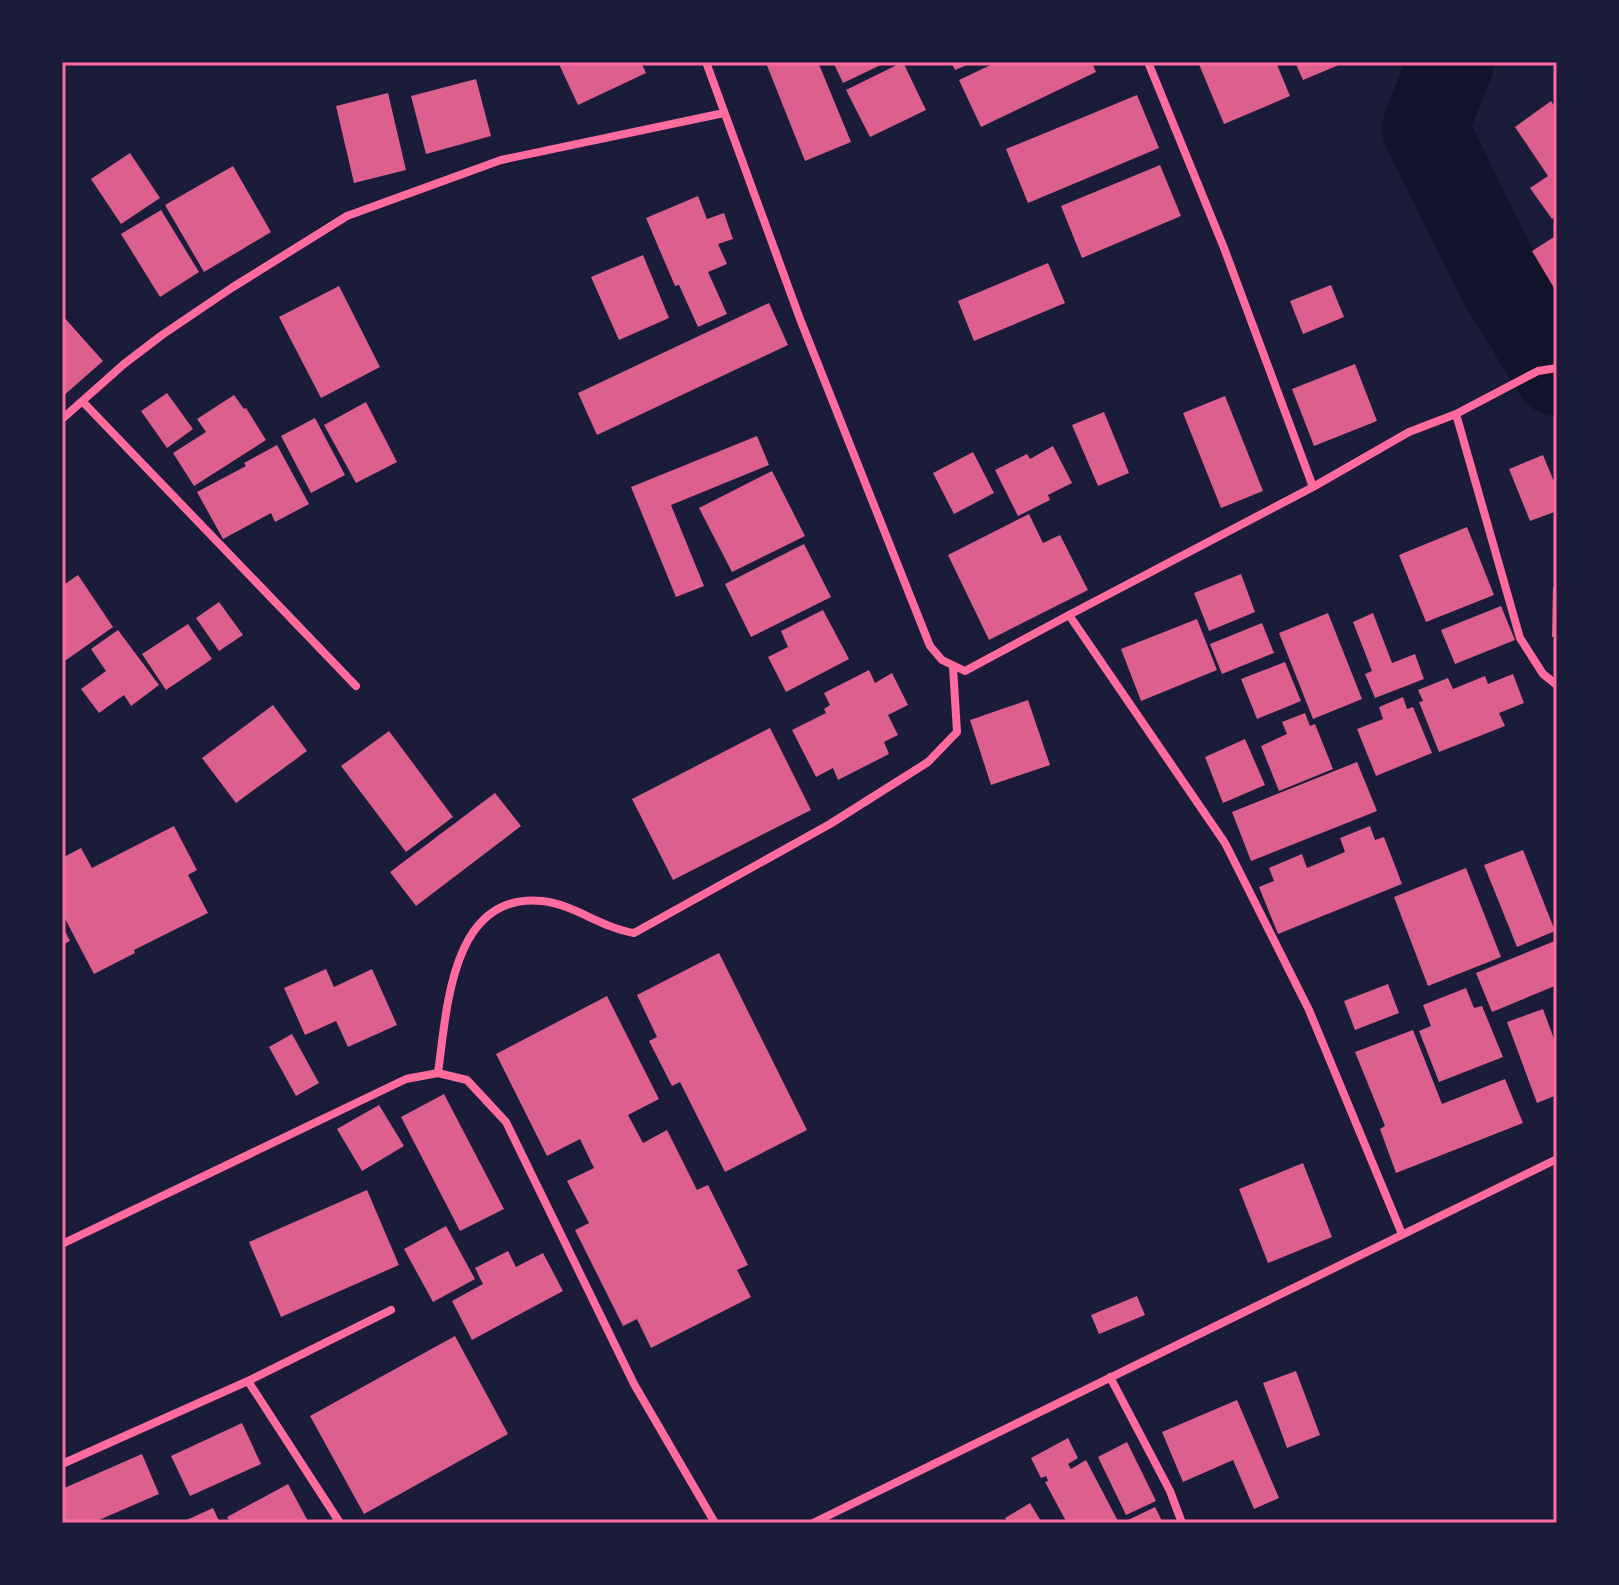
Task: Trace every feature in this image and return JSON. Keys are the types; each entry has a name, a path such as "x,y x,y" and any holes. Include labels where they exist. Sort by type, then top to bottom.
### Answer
{"street":[{"path":"706,62 800,319 930,646 953,667 965,671 1313,487 1409,432 1456,414 1538,371 1557,368"},
{"path":"1148,62 1224,248 1313,487"},
{"path":"62,419 162,335 347,216 501,160 724,113"},
{"path":"83,402 356,686"},
{"path":"1456,414 1520,638 1543,674 1557,685"},
{"path":"1069,615 1225,843 1309,1010 1402,1234"},
{"path":"438,1073 451,977 474,927 508,903 543,901 615,930 634,933 830,824 928,762 957,732 953,667"},
{"path":"62,1244 406,1079 438,1073 467,1080 506,1122 634,1384 715,1523"},
{"path":"813,1523 1557,1159"},
{"path":"62,1464 248,1381 391,1310"},
{"path":"1110,1377 1170,1491 1182,1523"},
{"path":"248,1381 340,1523"}],"building":[{"path":"558,62 641,62 646,73 578,105"},
{"path":"818,62 851,142 805,161 766,63"},
{"path":"833,62 887,62 843,83"},
{"path":"903,62 926,110 870,137 846,90"},
{"path":"951,62 974,62 955,70"},
{"path":"997,62 1099,62 1093,65 1096,72 981,127 959,80"},
{"path":"1198,62 1276,62 1290,96 1224,124"},
{"path":"1295,62 1346,62 1303,80"},
{"path":"476,79 491,136 426,154 411,96"},
{"path":"388,93 406,170 354,183 336,106"},
{"path":"1137,95 1159,148 1028,203 1006,149"},
{"path":"1551,101 1557,110 1557,215 1552,219 1530,188 1548,176 1515,127"},
{"path":"130,153 160,198 121,224 91,179"},
{"path":"1160,165 1181,216 1082,258 1061,206"},
{"path":"233,166 271,232 204,272 165,205"},
{"path":"698,196 707,219 724,213 733,239 718,244 727,264 708,272 727,314 698,327 679,285 675,286 646,218"},
{"path":"161,210 199,272 160,297 121,234"},
{"path":"1557,235 1557,293 1532,251"},
{"path":"643,255 669,318 619,340 591,277"},
{"path":"1048,263 1065,303 974,341 958,301"},
{"path":"1331,285 1344,317 1303,334 1290,301"},
{"path":"339,286 380,367 321,398 279,317"},
{"path":"769,303 788,345 597,435 578,393"},
{"path":"62,315 103,361 62,397"},
{"path":"1355,364 1377,421 1314,446 1292,389"},
{"path":"167,393 193,429 167,448 141,411"},
{"path":"234,395 266,440 194,486 173,453 206,432 197,419"},
{"path":"1225,396 1263,491 1221,508 1183,413"},
{"path":"366,402 397,462 356,483 324,425"},
{"path":"1104,412 1129,473 1098,486 1072,425"},
{"path":"315,418 345,475 311,493 281,436"},
{"path":"757,436 769,465 671,505 704,586 676,597 631,487"},
{"path":"277,445 309,504 275,522 271,513 223,539 197,492 246,466 244,463"},
{"path":"1053,446 1072,483 1048,495 1050,500 1018,516 995,470 1027,454 1030,459"},
{"path":"973,452 994,493 954,514 933,473"},
{"path":"1543,455 1557,489 1557,511 1530,521 1509,469"},
{"path":"772,471 805,536 732,572 699,508"},
{"path":"1029,514 1043,543 1060,535 1088,590 989,640 948,555"},
{"path":"1467,527 1494,595 1426,622 1399,555"},
{"path":"804,544 831,597 751,637 725,584"},
{"path":"1241,574 1255,612 1209,631 1194,593"},
{"path":"78,575 113,627 62,663 62,586"},
{"path":"1553,587 1557,587 1557,637 1552,637"},
{"path":"219,602 243,635 219,651 196,618"},
{"path":"1501,606 1515,640 1455,664 1441,630"},
{"path":"823,610 849,659 786,692 768,657 788,647 781,631"},
{"path":"1328,613 1362,699 1313,719 1279,633"},
{"path":"1373,613 1392,663 1415,654 1424,679 1375,698 1365,674 1372,671 1353,622"},
{"path":"1197,619 1217,670 1141,701 1121,649"},
{"path":"1262,623 1274,653 1222,674 1210,644"},
{"path":"188,624 212,659 166,690 142,654"},
{"path":"118,630 159,685 131,706 124,695 99,713 81,689 106,671 91,649"},
{"path":"1285,662 1301,701 1257,719 1241,679"},
{"path":"869,670 875,683 892,673 908,705 888,715 898,735 884,742 889,754 838,780 833,768 816,777 792,730 826,713 824,709 830,705 824,693"},
{"path":"1513,674 1524,703 1499,713 1505,726 1439,752 1419,702 1423,701 1418,690 1448,678 1453,689 1485,676 1488,684"},
{"path":"1403,697 1407,709 1413,707 1432,753 1376,776 1357,729 1383,719 1379,707"},
{"path":"1028,700 1050,765 991,785 970,720"},
{"path":"273,705 307,751 236,803 202,758"},
{"path":"1305,713 1310,726 1315,724 1333,769 1279,791 1261,746 1287,734 1282,722"},
{"path":"770,728 811,810 673,880 632,799"},
{"path":"389,731 453,817 406,852 341,766"},
{"path":"1245,739 1265,785 1223,803 1205,757"},
{"path":"1357,762 1377,811 1251,861 1232,812"},
{"path":"495,793 521,826 416,906 390,872"},
{"path":"174,826 197,870 188,875 208,913 94,974 62,913 62,858 81,848 92,868"},
{"path":"1370,826 1375,840 1384,837 1402,884 1278,934 1259,887 1274,881 1269,868 1302,854 1307,868 1345,852 1340,838"},
{"path":"1523,850 1555,931 1517,947 1484,865"},
{"path":"1466,868 1501,957 1428,986 1394,897"},
{"path":"62,925 70,941 62,945"},
{"path":"1557,940 1557,985 1492,1012 1476,973"},
{"path":"719,953 807,1130 725,1172 680,1082 672,1086 649,1041 657,1037 637,995"},
{"path":"326,969 334,987 372,969 397,1025 348,1047 336,1021 305,1035 284,988"},
{"path":"1388,984 1399,1013 1355,1030 1344,1001"},
{"path":"1466,988 1474,1008 1482,1006 1503,1057 1439,1082 1419,1031 1431,1026 1423,1005"},
{"path":"607,996 659,1099 628,1115 643,1143 667,1130 697,1190 708,1185 748,1265 737,1270 751,1297 651,1348 637,1319 623,1326 575,1230 589,1223 567,1181 594,1168 580,1139 547,1156 496,1054"},
{"path":"1543,1009 1557,1047 1557,1095 1537,1103 1507,1022"},
{"path":"1413,1030 1442,1104 1505,1079 1523,1123 1396,1173 1380,1129 1385,1126 1355,1052"},
{"path":"292,1034 319,1083 296,1096 269,1047"},
{"path":"444,1094 504,1209 460,1231 401,1117"},
{"path":"379,1105 404,1146 362,1171 337,1129"},
{"path":"1303,1163 1332,1237 1268,1263 1239,1189"},
{"path":"367,1190 399,1265 281,1317 249,1242"},
{"path":"446,1226 475,1279 433,1302 404,1249"},
{"path":"508,1251 516,1267 543,1253 563,1291 472,1340 452,1301 483,1284 475,1268"},
{"path":"1137,1296 1145,1315 1099,1334 1091,1315"},
{"path":"455,1336 508,1434 364,1514 310,1416"},
{"path":"1296,1371 1320,1435 1287,1448 1263,1383"},
{"path":"1237,1400 1279,1498 1254,1509 1233,1460 1183,1482 1162,1432"},
{"path":"242,1423 261,1464 190,1496 171,1456"},
{"path":"1068,1438 1078,1458 1068,1464 1071,1469 1086,1460 1119,1523 1067,1523 1045,1482 1048,1481 1046,1476 1041,1478 1031,1458"},
{"path":"1127,1442 1156,1501 1126,1515 1098,1457"},
{"path":"142,1454 159,1494 92,1523 62,1523 62,1489"},
{"path":"288,1484 309,1523 231,1523 227,1517"},
{"path":"1030,1503 1042,1523 1009,1523 1005,1518"},
{"path":"1155,1507 1163,1523 1127,1523 1126,1521"},
{"path":"213,1508 220,1523 180,1523"}],"waterway":[{"path":"1451,62 1425,128 1500,280 1557,373"}]}
